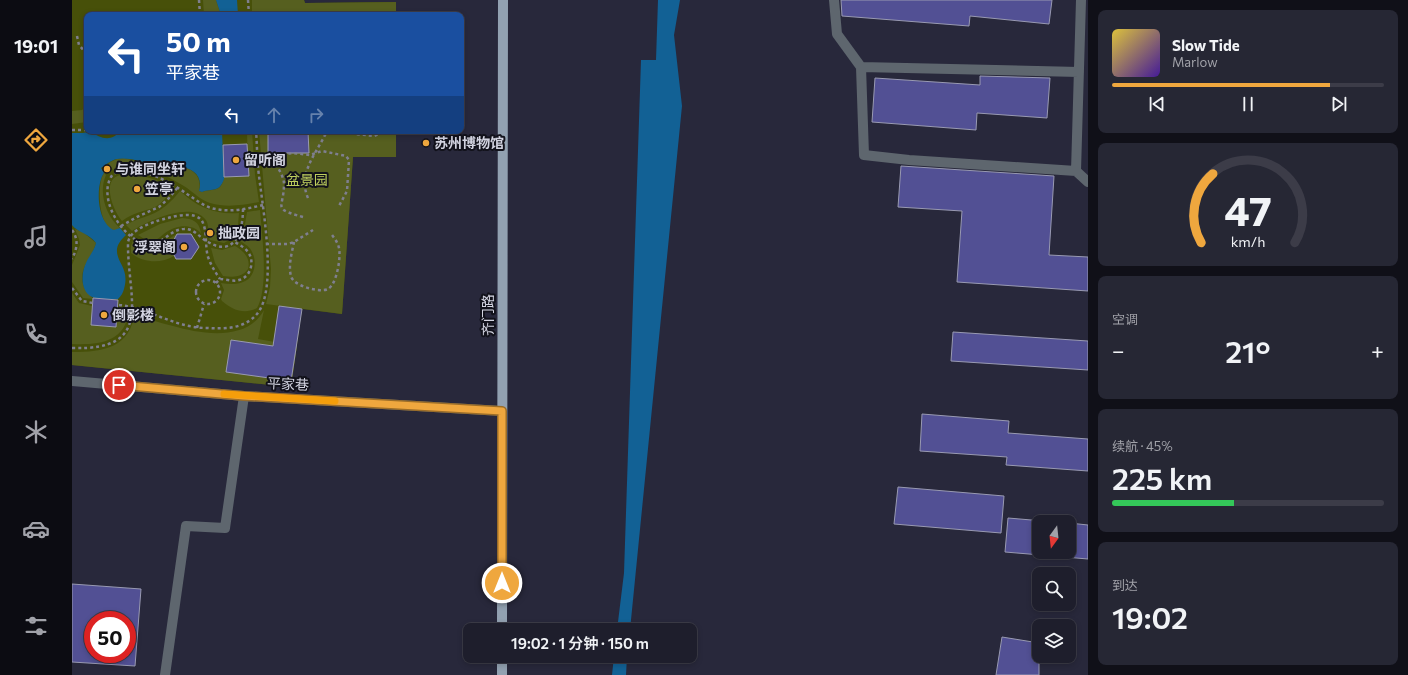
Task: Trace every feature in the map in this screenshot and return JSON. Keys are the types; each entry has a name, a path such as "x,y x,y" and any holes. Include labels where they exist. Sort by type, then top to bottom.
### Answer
{"main road":[{"name":"齐门路","path":"502,623 503,0"},
{"path":"502,663 502,675"}],"street":[{"path":"834,0 837,34 861,67 864,155 909,160 1076,171 1088,182"},
{"path":"1076,171 1081,0"},
{"path":"861,67 1079,72"},
{"name":"平家巷","path":"72,381 244,396 502,411"},
{"path":"165,675 186,526 224,528 244,396"}],"path":[{"path":"199,0 200,12"},
{"path":"248,0 249,12"},
{"path":"76,36 81,48 84,51"},
{"path":"72,130 84,130"},
{"path":"119,306 132,306 166,320 197,328 222,328 237,326 248,321 257,314 264,302 267,273 263,205 258,168 256,134"},
{"path":"308,198 304,189 304,179 314,154 325,134"},
{"path":"355,134 374,136 379,134"},
{"path":"303,217 286,212 282,208 281,203 284,182 276,164 275,158 277,155 286,153 314,154 322,151 344,155 348,158 347,192 339,206"},
{"path":"243,209 242,222 235,242 229,246 222,247 214,245 205,241 192,231 183,229 175,231 158,243 152,244 141,242 131,236 121,226 111,210 107,195 107,184 113,174 123,170 128,170 145,173 160,178 178,187 203,205 212,208 229,210 263,205"},
{"path":"121,226 159,207 178,187"},
{"path":"72,348 105,346 117,340 128,328 131,319 132,306 128,242 131,236 138,230 154,222 180,215 189,215 199,218 203,223 208,257 212,267 220,279"},
{"path":"72,230 76,237 77,243 76,252 72,259"},
{"path":"266,244 288,244 313,230"},
{"path":"294,242 290,271 291,277 295,283 302,286 317,290 325,290 330,288 334,282 339,258 338,246 332,235"},
{"path":"216,283 220,279 239,280 250,272 252,263 250,255 244,248 235,242"},
{"path":"207,279 216,283 220,291 219,296 213,303 204,304 200,301 195,292 198,284 207,279"},
{"path":"72,288 82,301 93,303"},
{"path":"197,328 204,304"}],"green space":[{"name":"拙政园","path":"72,0 304,0 305,3 396,2 396,12 84,12 84,134 396,134 396,157 353,157 342,314 302,309 291,387 72,365"},
{"path":"203,0 216,0 220,12 204,12"},
{"path":"252,0 304,0 305,3 396,2 396,12 252,12"},
{"path":"84,108 84,122 72,124 72,111"},
{"path":"247,134 252,134 255,175 259,202 229,206 216,205 201,199 179,183 151,170 130,165 121,166 113,170 108,163 124,158 145,163 183,167 191,170 196,175 199,182 199,191 202,192 219,188 224,177 248,175"},
{"name":"盆景园","path":"259,134 396,134 396,157 353,157 342,314 266,304 270,287 271,269"},
{"path":"104,173 106,175 103,197 107,211 120,228 113,230 108,227 101,210 100,189 101,179"},
{"path":"123,174 150,178 174,188 165,199 155,207 135,214 122,221 113,206 110,187 114,178"},
{"path":"180,191 186,197 207,209 222,213 239,213 238,226 233,238 224,243 210,240 207,221 198,214 190,212 169,214 148,222 132,231 126,225 159,211"},
{"path":"260,210 264,260 263,288 261,299 257,308 243,311 234,309 222,301 221,299 224,290 221,283 240,283 247,280 253,273 255,264 253,254 249,247 239,240 245,224 247,212"},
{"path":"182,218 195,221 199,226 201,233 188,226 183,226 169,230 154,241 146,240 138,235 160,224"},
{"path":"75,229 83,232 96,243 82,275 84,287 93,299 83,298 72,282 72,265 80,245"},
{"path":"177,234 170,247 174,256 169,259 152,261 141,259 131,253 133,240 146,249 151,249 156,248"},
{"path":"235,246 241,250 248,259 248,269 243,274 234,277 223,276 215,263 211,248 222,250"},
{"path":"72,293 79,303 92,306 91,325 116,327 118,311 129,311 122,330 109,340 91,344 72,344"},
{"path":"264,310 258,339 297,346 291,387 72,365 72,352 95,351 114,346 128,333 135,312 163,324 210,333 223,333 247,327 256,320"}],"water":[{"path":"216,0 237,0 238,12 220,12"},
{"path":"658,0 680,0 674,35 682,106 631,623 618,623 624,573 641,60 656,60"},
{"path":"72,133 95,134 106,138 113,137 117,134 222,134 224,179 220,186 215,189 202,192 199,191 200,182 197,175 191,170 174,165 148,163 125,158 113,160 101,168 104,173 99,186 99,204 101,212 108,226 114,230 120,228 126,235 119,243 117,249 117,254 125,276 124,290 118,299 94,298 85,291 83,282 84,267 96,243 72,225"},
{"path":"613,663 627,663 626,675 612,675"}],"building":[{"path":"841,0 1052,0 1049,24 970,16 969,26 842,16"},
{"path":"980,76 1050,78 1047,118 977,113 976,130 872,122 875,78 980,85"},
{"path":"268,134 308,134 309,153 268,153"},
{"name":"留听阁","path":"247,144 249,176 224,177 223,145"},
{"path":"901,166 1054,176 1049,255 1088,257 1088,291 957,282 962,211 898,207"},
{"name":"浮翠阁","path":"177,234 191,234 199,247 191,259 176,259 170,247"},
{"name":"倒影楼","path":"93,298 118,300 116,327 91,325"},
{"path":"279,306 302,309 291,381 226,372 231,340 273,346"},
{"path":"953,332 1088,341 1088,370 951,361"},
{"path":"922,414 1009,421 1008,433 1088,439 1088,471 1006,465 1007,457 920,451"},
{"path":"898,487 1004,496 1001,533 894,524"},
{"path":"1008,518 1032,520 1032,554 1005,552"},
{"path":"1076,524 1088,525 1088,559 1076,558"},
{"path":"72,584 141,589 136,653 136,611 84,611 84,663 72,662"},
{"path":"1002,637 1032,642 1032,663 1039,663 1039,675 996,675"},
{"path":"88,663 135,663 135,666"}],"slow traffic":[{"path":"224,394 335,401"}],"place":[{"name":"苏州博物馆","path":"426,143"},
{"name":"留听阁","path":"236,160"},
{"name":"与谁同坐轩","path":"107,169"},
{"name":"笠亭","path":"137,189"},
{"name":"拙政园","path":"210,233"},
{"name":"浮翠阁","path":"184,247"},
{"name":"倒影楼","path":"104,315"}],"route":[{"path":"119,385 244,396 502,411 502,583"}]}
